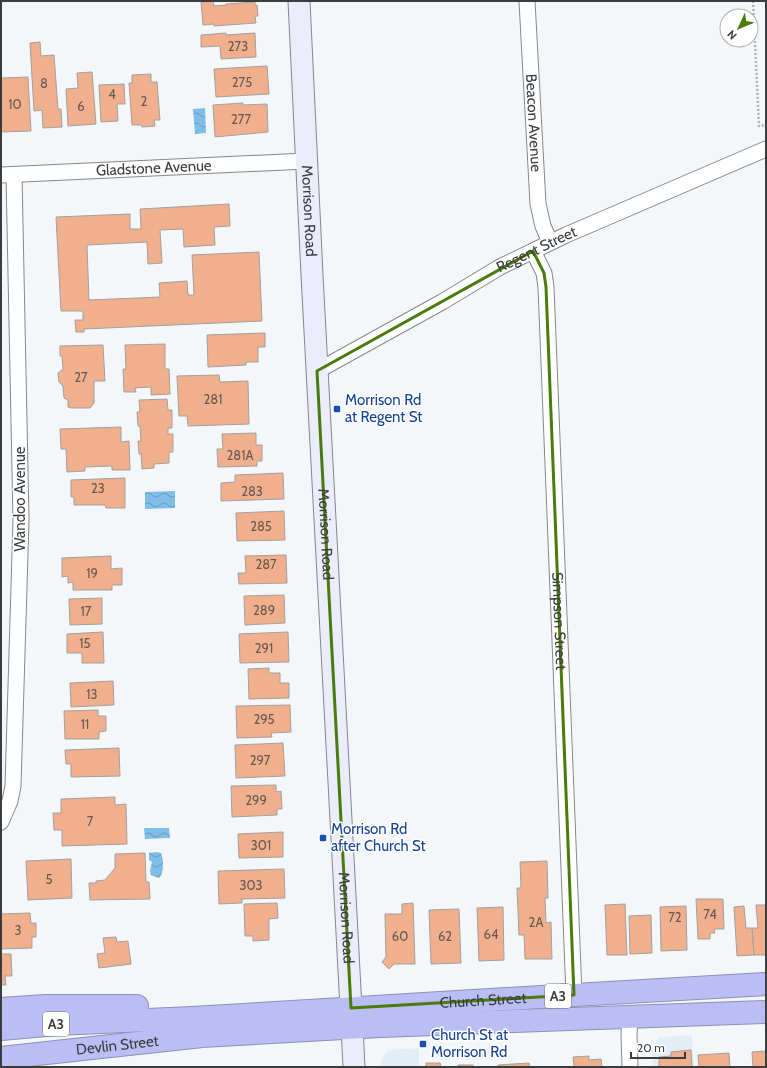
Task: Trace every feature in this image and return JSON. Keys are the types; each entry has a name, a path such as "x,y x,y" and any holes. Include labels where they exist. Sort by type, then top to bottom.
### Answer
{"highway":[{"name":"Church Street","path":"228,1025 351,1018 574,995 766,984"},
{"path":"1,1009 45,1006 134,1005 192,1018"},
{"name":"Church Street","path":"351,1018 630,1018 766,1012"},
{"name":"Devlin Street","path":"1,1029 57,1024 192,1018 228,1025"},
{"name":"Devlin Street","path":"1,1058 202,1036 228,1025"},
{"path":"25,1067 49,1052"}],"street":[{"name":"Morrison Road","path":"299,1 306,162 354,1067"},
{"name":"Beacon Avenue","path":"527,1 538,204 543,226 550,242"},
{"name":"Regent Street","path":"317,371 442,302 500,267 550,242 766,149"},
{"name":"Gladstone Avenue","path":"8,175 306,162"},
{"name":"Wandoo Avenue","path":"1,822 10,801 12,786 21,520 8,175"},
{"name":"Simpson Street","path":"533,251 544,273 546,287 574,995"},
{"path":"630,1018 630,1067"}],"path":[{"path":"753,1 760,126 766,125"}],"highlighted area":[{"path":"533,251 544,273 546,287 574,995 351,1008 317,371"}],"shaded area":[{"path":"692,1035 694,1067 653,1067 652,1047 660,1037"},
{"path":"419,1048 419,1067 381,1067 381,1059 389,1050"}],"water":[{"path":"205,108 206,133 195,134 193,109"},
{"path":"175,491 175,508 145,509 145,492"},
{"path":"144,828 169,828 170,838 145,839"},
{"path":"149,853 161,853 163,862 163,870 159,878 151,875 150,871 152,862 149,860"}],"building":[{"path":"213,1 214,6 255,2 255,5 257,5 258,16 255,16 256,23 214,26 214,24 203,25 201,2"},
{"path":"226,33 226,35 255,33 256,57 221,59 220,46 201,47 201,35"},
{"path":"40,42 41,56 54,55 58,109 61,109 62,127 43,128 42,110 34,111 30,43"},
{"path":"267,66 269,94 216,97 214,69"},
{"path":"92,72 96,124 68,126 66,89 78,88 77,73"},
{"path":"151,74 151,82 157,82 160,120 154,120 155,126 142,127 142,125 132,125 129,83 132,83 132,75"},
{"path":"28,77 31,131 1,132 1,78"},
{"path":"124,84 125,104 117,104 118,121 101,122 99,85"},
{"path":"243,103 243,105 267,104 268,132 215,137 213,105"},
{"path":"229,204 230,226 214,227 215,245 184,247 183,229 160,230 162,263 148,264 147,242 87,245 89,300 160,297 159,283 187,281 188,295 194,295 192,255 259,252 262,321 84,329 84,332 76,332 75,320 83,320 83,311 61,311 56,217 130,214 130,229 141,229 140,209"},
{"path":"265,333 265,347 258,347 258,362 246,362 246,365 208,367 207,335"},
{"path":"165,344 165,369 169,369 170,394 151,395 151,387 135,388 136,392 124,392 123,369 126,369 125,345"},
{"path":"103,345 105,381 94,381 94,403 90,408 68,407 68,400 64,398 63,386 59,382 58,373 63,369 62,356 60,356 60,346"},
{"path":"219,375 220,382 248,381 249,424 188,426 187,416 179,416 177,376"},
{"path":"167,399 168,410 172,410 172,428 168,428 168,434 173,434 173,452 169,452 169,463 154,464 154,468 142,469 138,441 141,441 137,412 140,412 139,400"},
{"path":"121,427 121,442 129,441 130,470 112,470 112,466 85,467 85,471 67,472 66,449 61,449 60,429"},
{"path":"256,433 256,445 262,445 262,461 257,461 257,466 218,467 217,449 223,449 222,434"},
{"path":"283,473 284,499 221,501 221,483 235,482 235,475"},
{"path":"125,478 125,508 106,508 105,505 74,505 74,497 71,497 71,480"},
{"path":"284,511 285,540 237,541 236,513"},
{"path":"286,555 287,583 239,584 238,573 246,573 245,556"},
{"path":"111,556 111,569 122,568 122,585 112,585 112,590 73,590 73,582 68,583 68,576 62,577 62,558"},
{"path":"284,595 285,623 245,625 244,596"},
{"path":"102,598 102,624 70,625 69,599"},
{"path":"103,632 104,663 82,663 82,653 67,653 67,634"},
{"path":"288,632 289,662 240,663 239,634"},
{"path":"269,668 269,673 280,673 280,683 289,683 289,698 249,699 248,669"},
{"path":"113,681 114,705 71,707 70,683"},
{"path":"290,705 291,732 271,733 272,737 237,738 236,706"},
{"path":"98,710 98,716 106,716 106,731 99,732 99,739 65,739 64,711"},
{"path":"283,743 285,776 236,778 235,745"},
{"path":"119,748 120,776 71,777 71,764 66,764 65,750"},
{"path":"276,785 276,792 281,791 282,809 277,809 277,815 232,817 231,786"},
{"path":"115,797 115,805 126,804 127,844 62,846 62,830 54,830 53,813 61,813 61,799"},
{"path":"283,832 283,857 239,858 238,834"},
{"path":"145,853 146,882 149,882 150,899 90,900 89,883 96,883 96,881 105,880 115,868 115,854"},
{"path":"71,859 72,898 28,900 26,861"},
{"path":"547,861 548,898 545,898 546,923 551,922 552,959 525,959 524,935 519,935 517,888 521,888 520,862"},
{"path":"284,869 285,898 242,899 242,903 219,904 218,871"},
{"path":"696,899 723,899 724,929 714,929 715,933 710,933 710,939 698,939"},
{"path":"277,903 278,918 269,919 269,940 253,941 253,936 245,936 244,904"},
{"path":"413,903 415,964 394,964 389,969 382,962 386,957 385,914 402,914 402,904"},
{"path":"625,904 627,955 607,955 605,905"},
{"path":"756,905 766,905 766,955 754,955 752,928 758,928"},
{"path":"686,906 687,950 661,951 660,907"},
{"path":"744,906 746,928 752,928 754,955 737,956 734,907"},
{"path":"503,907 504,960 479,961 477,908"},
{"path":"459,909 461,963 431,964 429,910"},
{"path":"30,913 31,923 36,923 36,937 32,937 32,948 1,949 1,914"},
{"path":"651,915 652,953 630,954 629,916"},
{"path":"116,937 117,942 128,941 131,964 99,968 97,954 105,953 103,938"},
{"path":"1,954 11,954 12,976 5,976 6,985 1,985"},
{"path":"691,1050 692,1067 659,1067 659,1057 671,1056 671,1052"},
{"path":"766,1051 766,1067 753,1067 752,1052"},
{"path":"729,1053 730,1067 699,1067 698,1055"},
{"path":"589,1056 589,1060 601,1059 602,1067 574,1067 573,1057"},
{"path":"426,1063 440,1063 441,1067 426,1067"},
{"path":"529,1063 530,1067 498,1067 498,1065"},
{"path":"458,1065 473,1065 473,1067 458,1067"}],"place":[{"name":"Morrison Rd at Regent St","path":"337,409"},
{"name":"Morrison Rd after Church St","path":"323,838"},
{"name":"Church St at Morrison Rd","path":"423,1044"}]}
